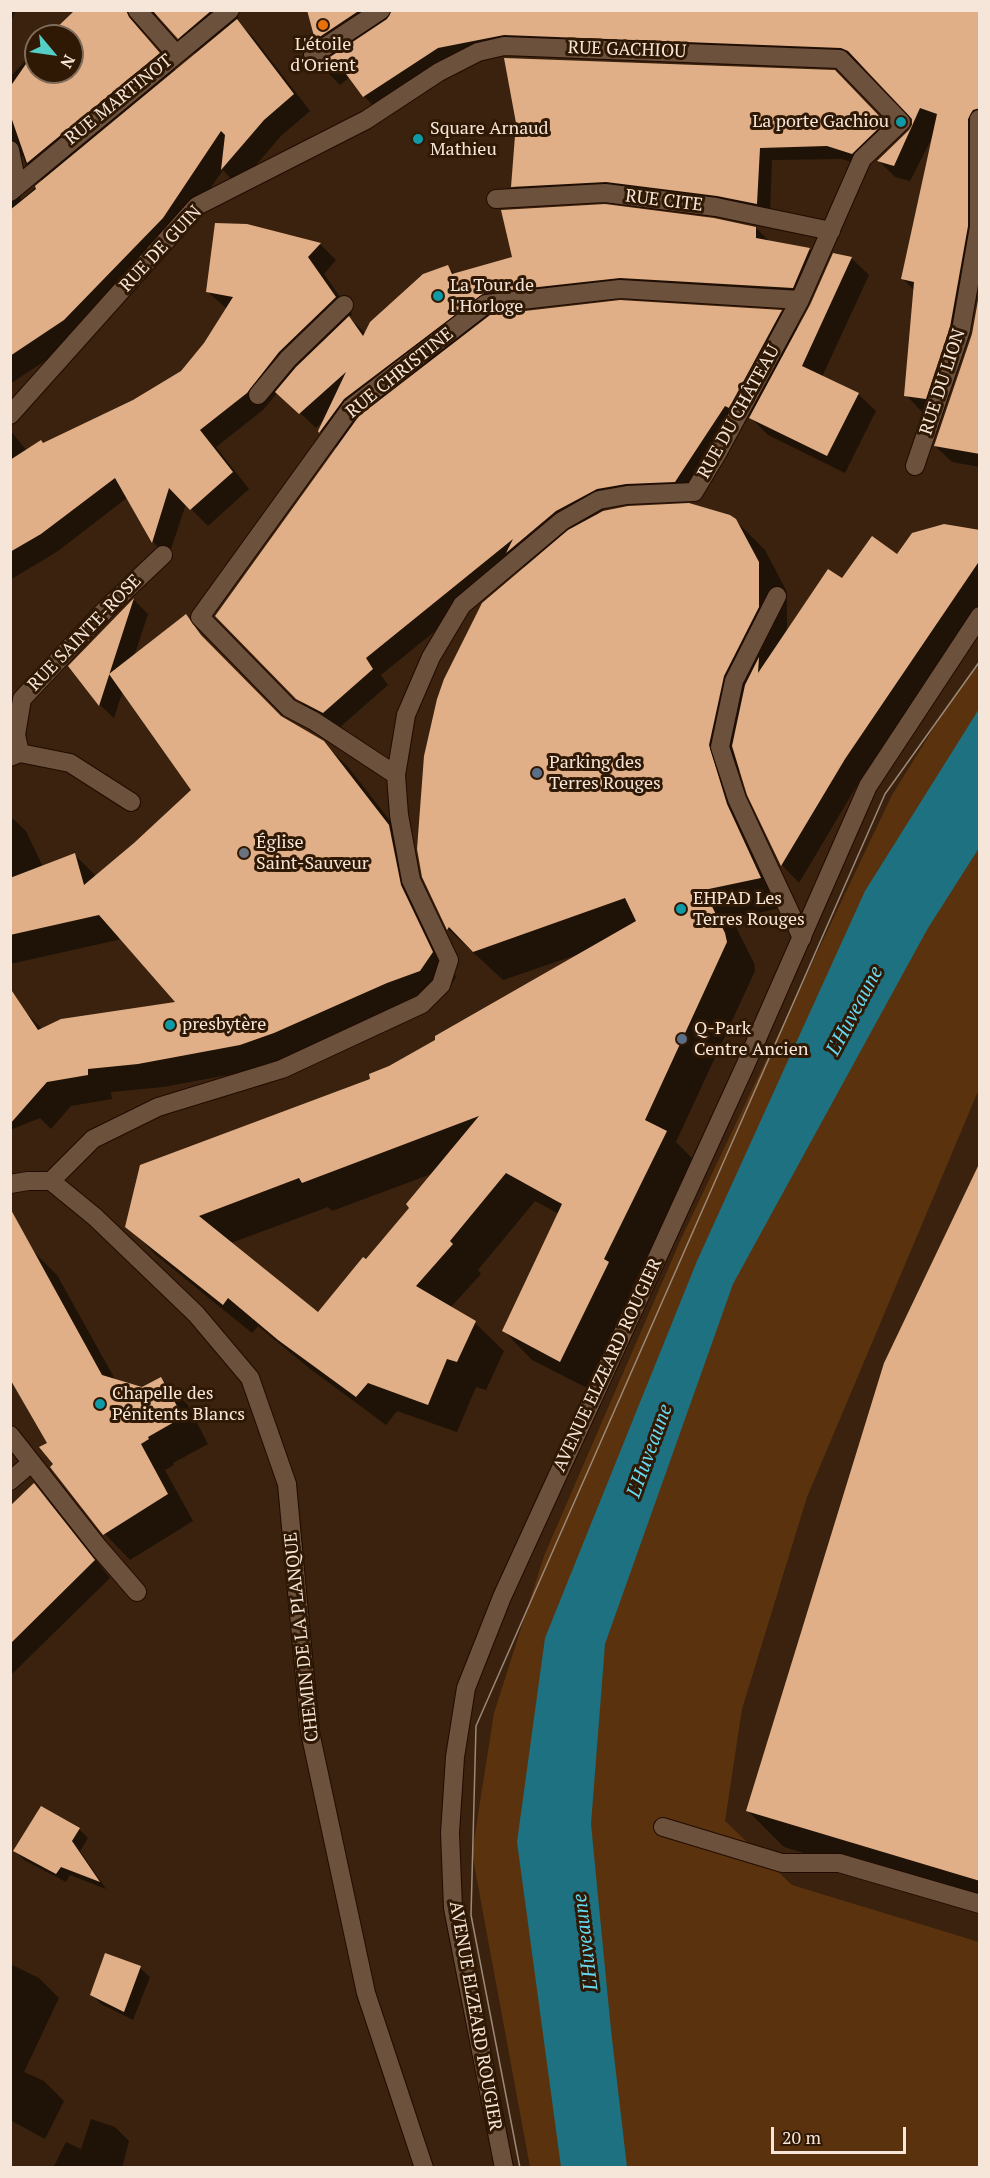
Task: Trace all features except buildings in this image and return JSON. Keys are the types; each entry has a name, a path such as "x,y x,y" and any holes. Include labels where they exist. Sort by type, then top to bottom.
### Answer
{"street":[{"path":"137,10 176,54"},
{"name":"RUE MARTINOT","path":"14,188 230,10"},
{"path":"313,55 381,10"},
{"name":"RUE GACHIOU","path":"348,130 439,72 478,52 504,45 840,59 901,122"},
{"name":"RUE DU LION","path":"915,466 963,319 979,227 979,119"},
{"name":"RUE DU CHÂTEAU","path":"51,1181 93,1139 129,1120 158,1107 282,1069 422,1004 441,986 449,960 411,880 399,815 396,775 406,715 431,657 462,605 562,521 599,500 627,495 694,492 718,453 800,300 862,159 901,122"},
{"name":"RUE DE GUIN","path":"10,415 197,206 348,130"},
{"path":"10,150 14,188"},
{"name":"RUE CITE","path":"496,199 605,194 716,207 831,231"},
{"name":"RUE CHRISTINE","path":"396,775 290,708 200,617 351,408 486,304 620,289 800,300"},
{"path":"258,395 288,359 345,305"},
{"name":"RUE SAINTE-ROSE","path":"15,755 22,699 107,608 163,555"},
{"path":"777,596 734,681 720,747 737,799 802,938"},
{"name":"AVENUE ELZEARD ROUGIER","path":"504,2168 453,1908 450,1833 455,1757 466,1688 502,1597 802,938 868,786 980,616"},
{"path":"15,755 70,763 131,802"},
{"path":"10,1184 28,1180 51,1181"},
{"name":"CHEMIN DE LA PLANQUE","path":"51,1181 94,1217 196,1314 250,1378 287,1484 310,1732 364,1981 424,2168"},
{"path":"10,1436 137,1592"},
{"path":"10,1481 31,1463"},
{"path":"663,1827 782,1863 839,1863 980,1904"}],"shaded area":[{"path":"979,662 979,1089 807,1497 742,1709 725,1821 792,1885 979,1942 979,2167 530,2167 472,1853 494,1713 544,1556 681,1239 892,795 943,713"}],"water":[{"name":"L'Huveaune","path":"979,709 979,848 928,928 733,1284 605,1644 591,1824 627,2167 561,2167 517,1842 545,1638 697,1261 865,891"}],"tram line":[{"path":"520,2168 471,1915 476,1726 885,794 980,661"}],"place":[{"name":"L'étoile d'Orient","path":"323,25"},
{"name":"La porte Gachiou","path":"901,122"},
{"name":"Square Arnaud Mathieu","path":"418,139"},
{"name":"La Tour de l'Horloge","path":"438,296"},
{"name":"Parking des Terres Rouges","path":"537,773"},
{"name":"Église Saint-Sauveur","path":"244,853"},
{"name":"EHPAD Les Terres Rouges","path":"681,909"},
{"name":"presbytère","path":"170,1025"},
{"name":"Q-Park Centre Ancien","path":"682,1039"},
{"name":"Chapelle des Pénitents Blancs","path":"100,1404"}]}
